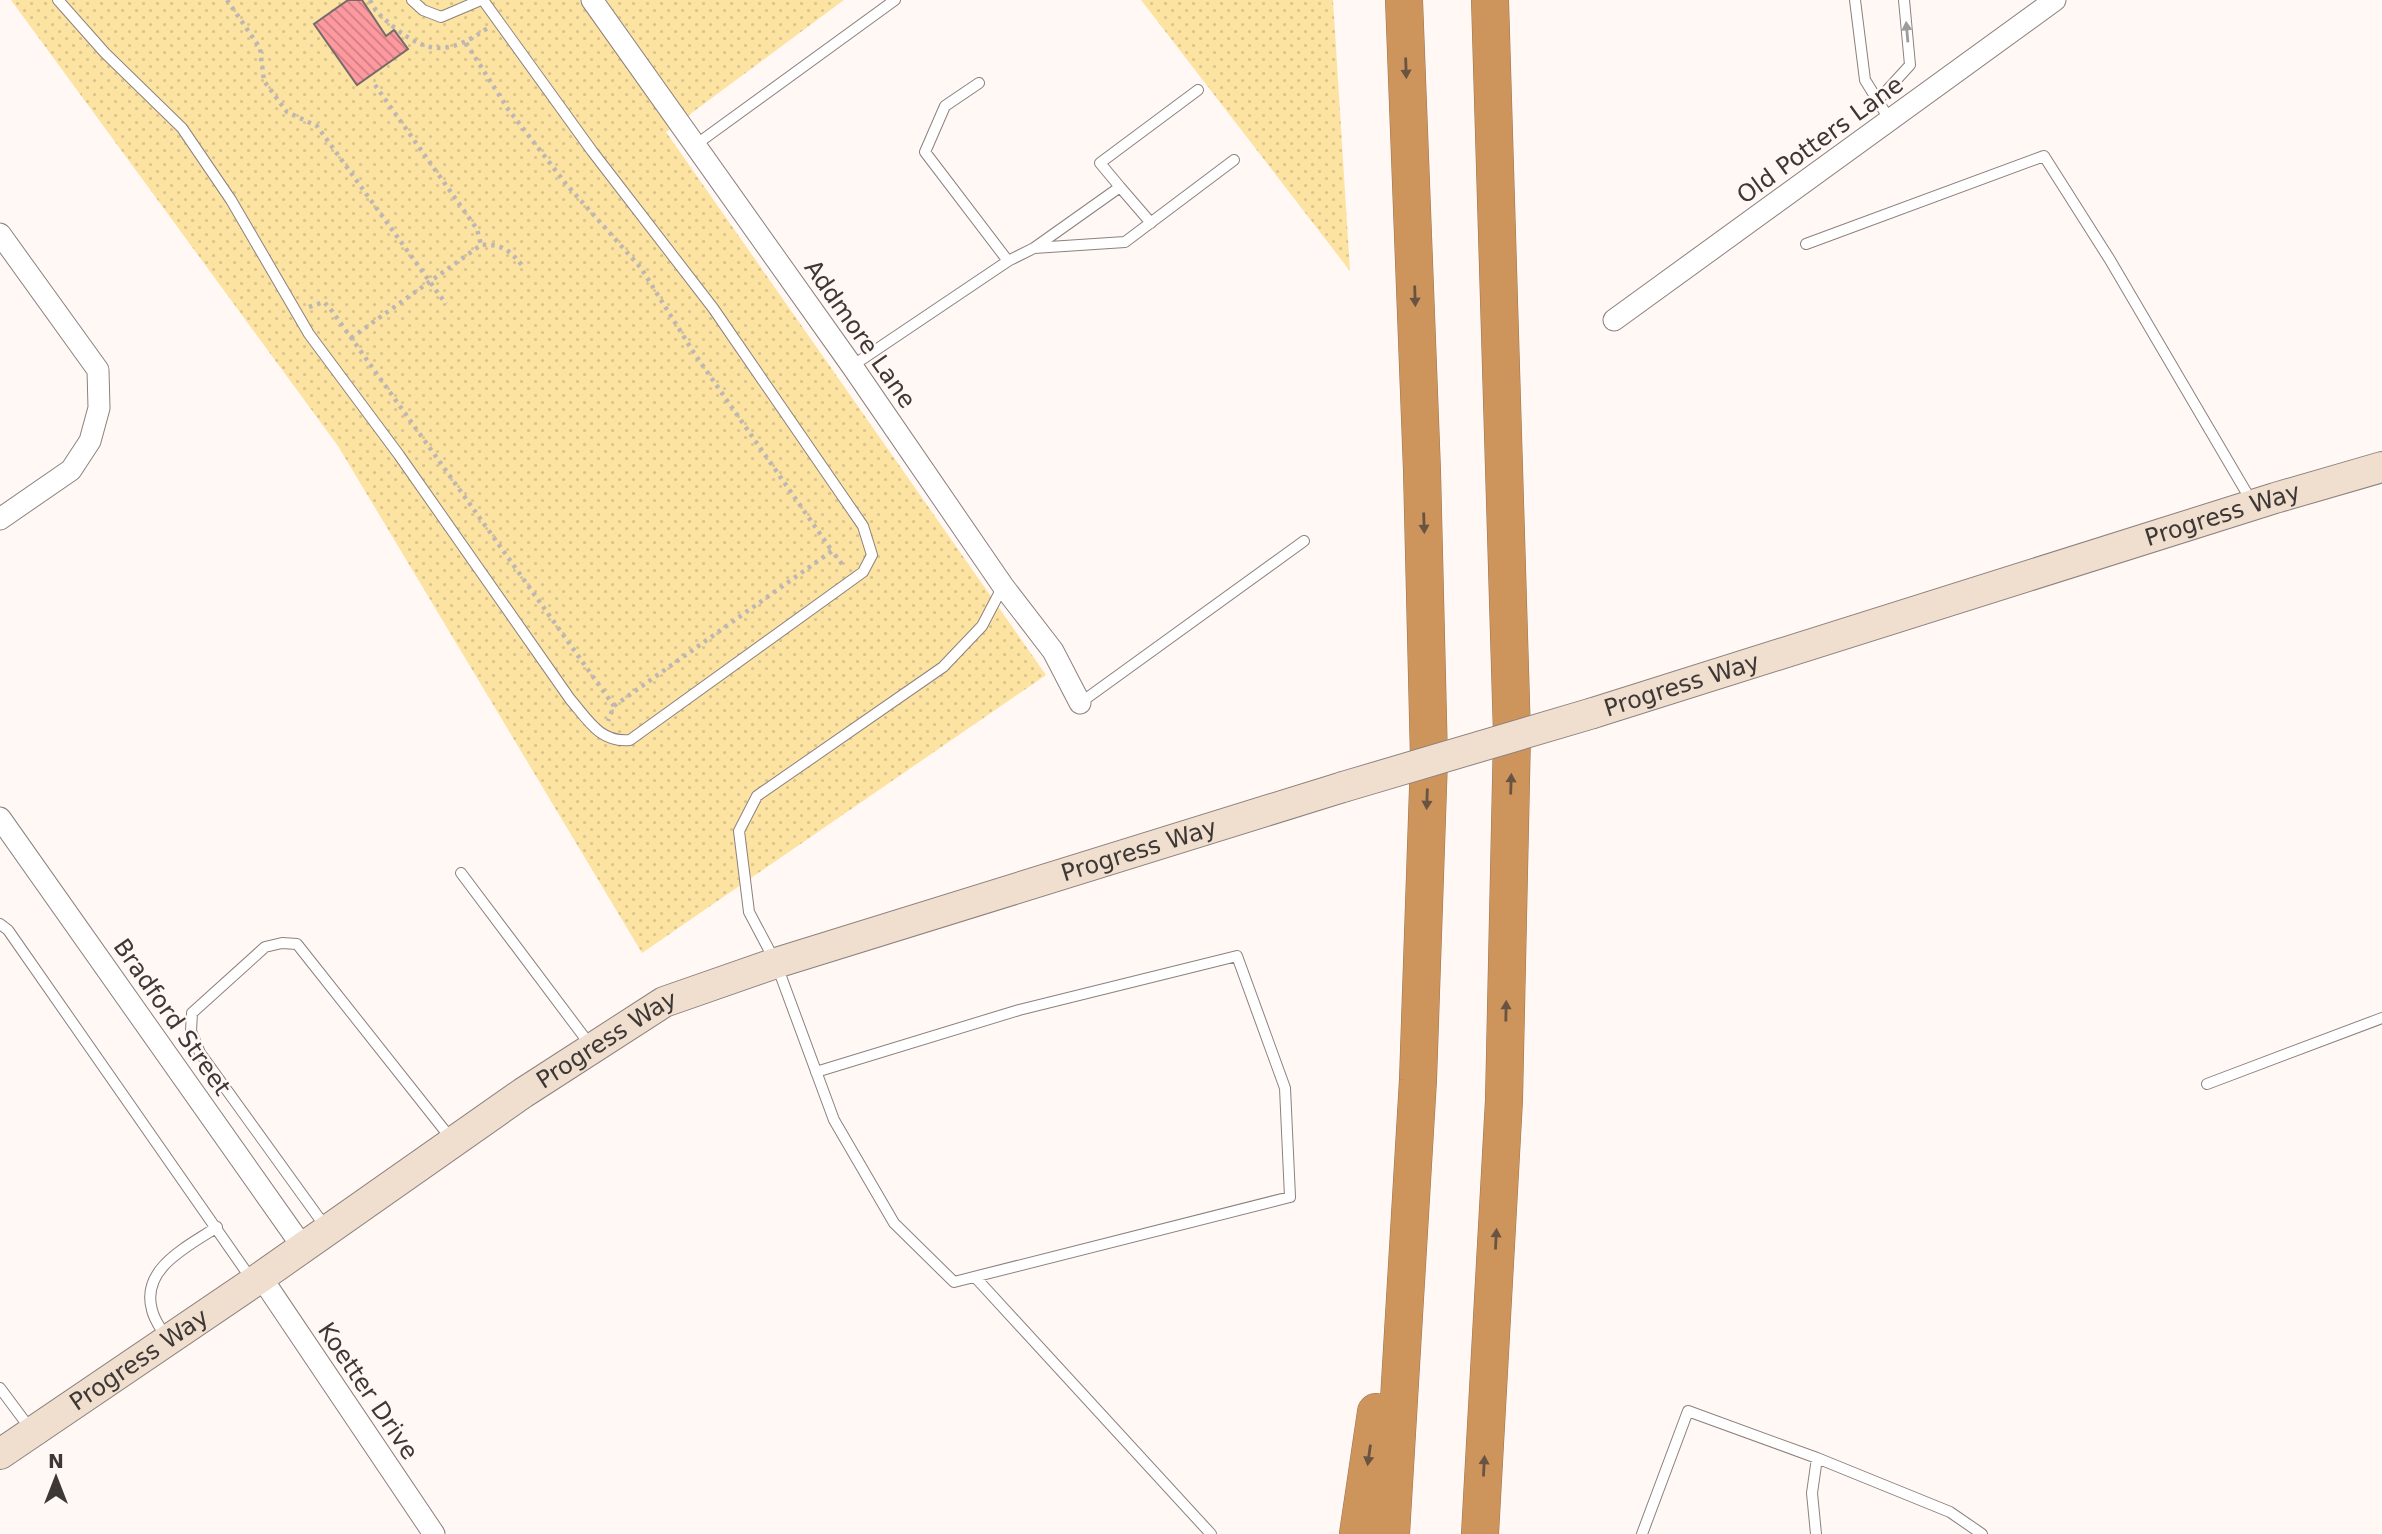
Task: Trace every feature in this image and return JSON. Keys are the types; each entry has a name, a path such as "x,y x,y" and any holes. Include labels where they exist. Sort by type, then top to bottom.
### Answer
{"highway":[{"path":"1391,1534 1412,1169 1429,698 1404,0"},
{"path":"1480,1534 1504,1100 1513,735 1490,0"},
{"path":"1358,1534 1412,1169"}],"street":[{"name":"Addmore Lane","path":"592,0 852,366 1003,586 1053,651 1080,703"},
{"name":"Old Potters Lane","path":"1614,320 2055,0"},
{"path":"0,234 98,370 99,408 90,441 71,470 0,519"},
{"name":"Progress Way","path":"0,1454 257,1280 453,1141 664,1002 776,963 1343,787 1593,713 2253,505 2382,467"},
{"name":"Bradford Street","path":"0,818 302,1246"},
{"name":"Koetter Drive","path":"257,1280 433,1534"}],"lane":[{"path":"58,0 104,53 182,128 231,200 309,334 399,455 570,699 604,736 615,741 630,740 863,572 872,555 863,526 713,308 482,0 441,17 423,10 412,0"},
{"path":"694,146 895,0"},
{"path":"1855,0 1865,80 1891,121"},
{"path":"1878,100 1910,65 1904,0"},
{"path":"979,83 945,106 925,152 1008,261"},
{"path":"1151,223 1100,163 1198,90"},
{"path":"1806,244 2045,156 2110,260 2253,505"},
{"path":"1034,248 1125,243 1234,160"},
{"path":"852,366 1008,261 1034,248 1120,187"},
{"path":"1080,703 1304,541"},
{"path":"816,1072 1019,1010 1237,956 1285,1088 1290,1197 954,1282 894,1223 834,1121 816,1072 776,963 749,912 739,831 757,796 943,667 982,626 1003,586"},
{"path":"461,873 593,1048"},
{"path":"0,924 8,930 257,1280"},
{"path":"327,1228 200,1053 191,1031 192,1013 265,947 282,943 297,944 453,1141"},
{"path":"2207,1084 2382,1018"},
{"path":"167,1340 152,1311 150,1292 155,1276 165,1262 217,1227"},
{"path":"975,1277 1211,1534"},
{"path":"0,1388 32,1432"},
{"path":"1642,1534 1688,1411 1817,1458 1950,1512 1982,1534"},
{"path":"1816,1534 1812,1493 1817,1458"}],"path":[{"path":"226,0 260,48 264,81 287,112 317,126 446,304"},
{"path":"370,0 375,12 414,43 442,49 466,43 498,22"},
{"path":"466,43 508,109 566,184 641,268 694,353 853,579"},
{"path":"375,85 477,229 481,245"},
{"path":"351,338 481,245 493,244 512,251 524,268"},
{"path":"300,299 306,308 319,301 324,302 614,706"},
{"path":"604,736 614,706 832,551"}],"shaded area":[{"path":"11,0 844,0 666,132 1046,675 642,953 338,446"},
{"path":"1141,0 1333,0 1350,271"}],"building":[{"path":"348,0 362,0 386,36 394,30 408,49 357,85 314,24"}]}
